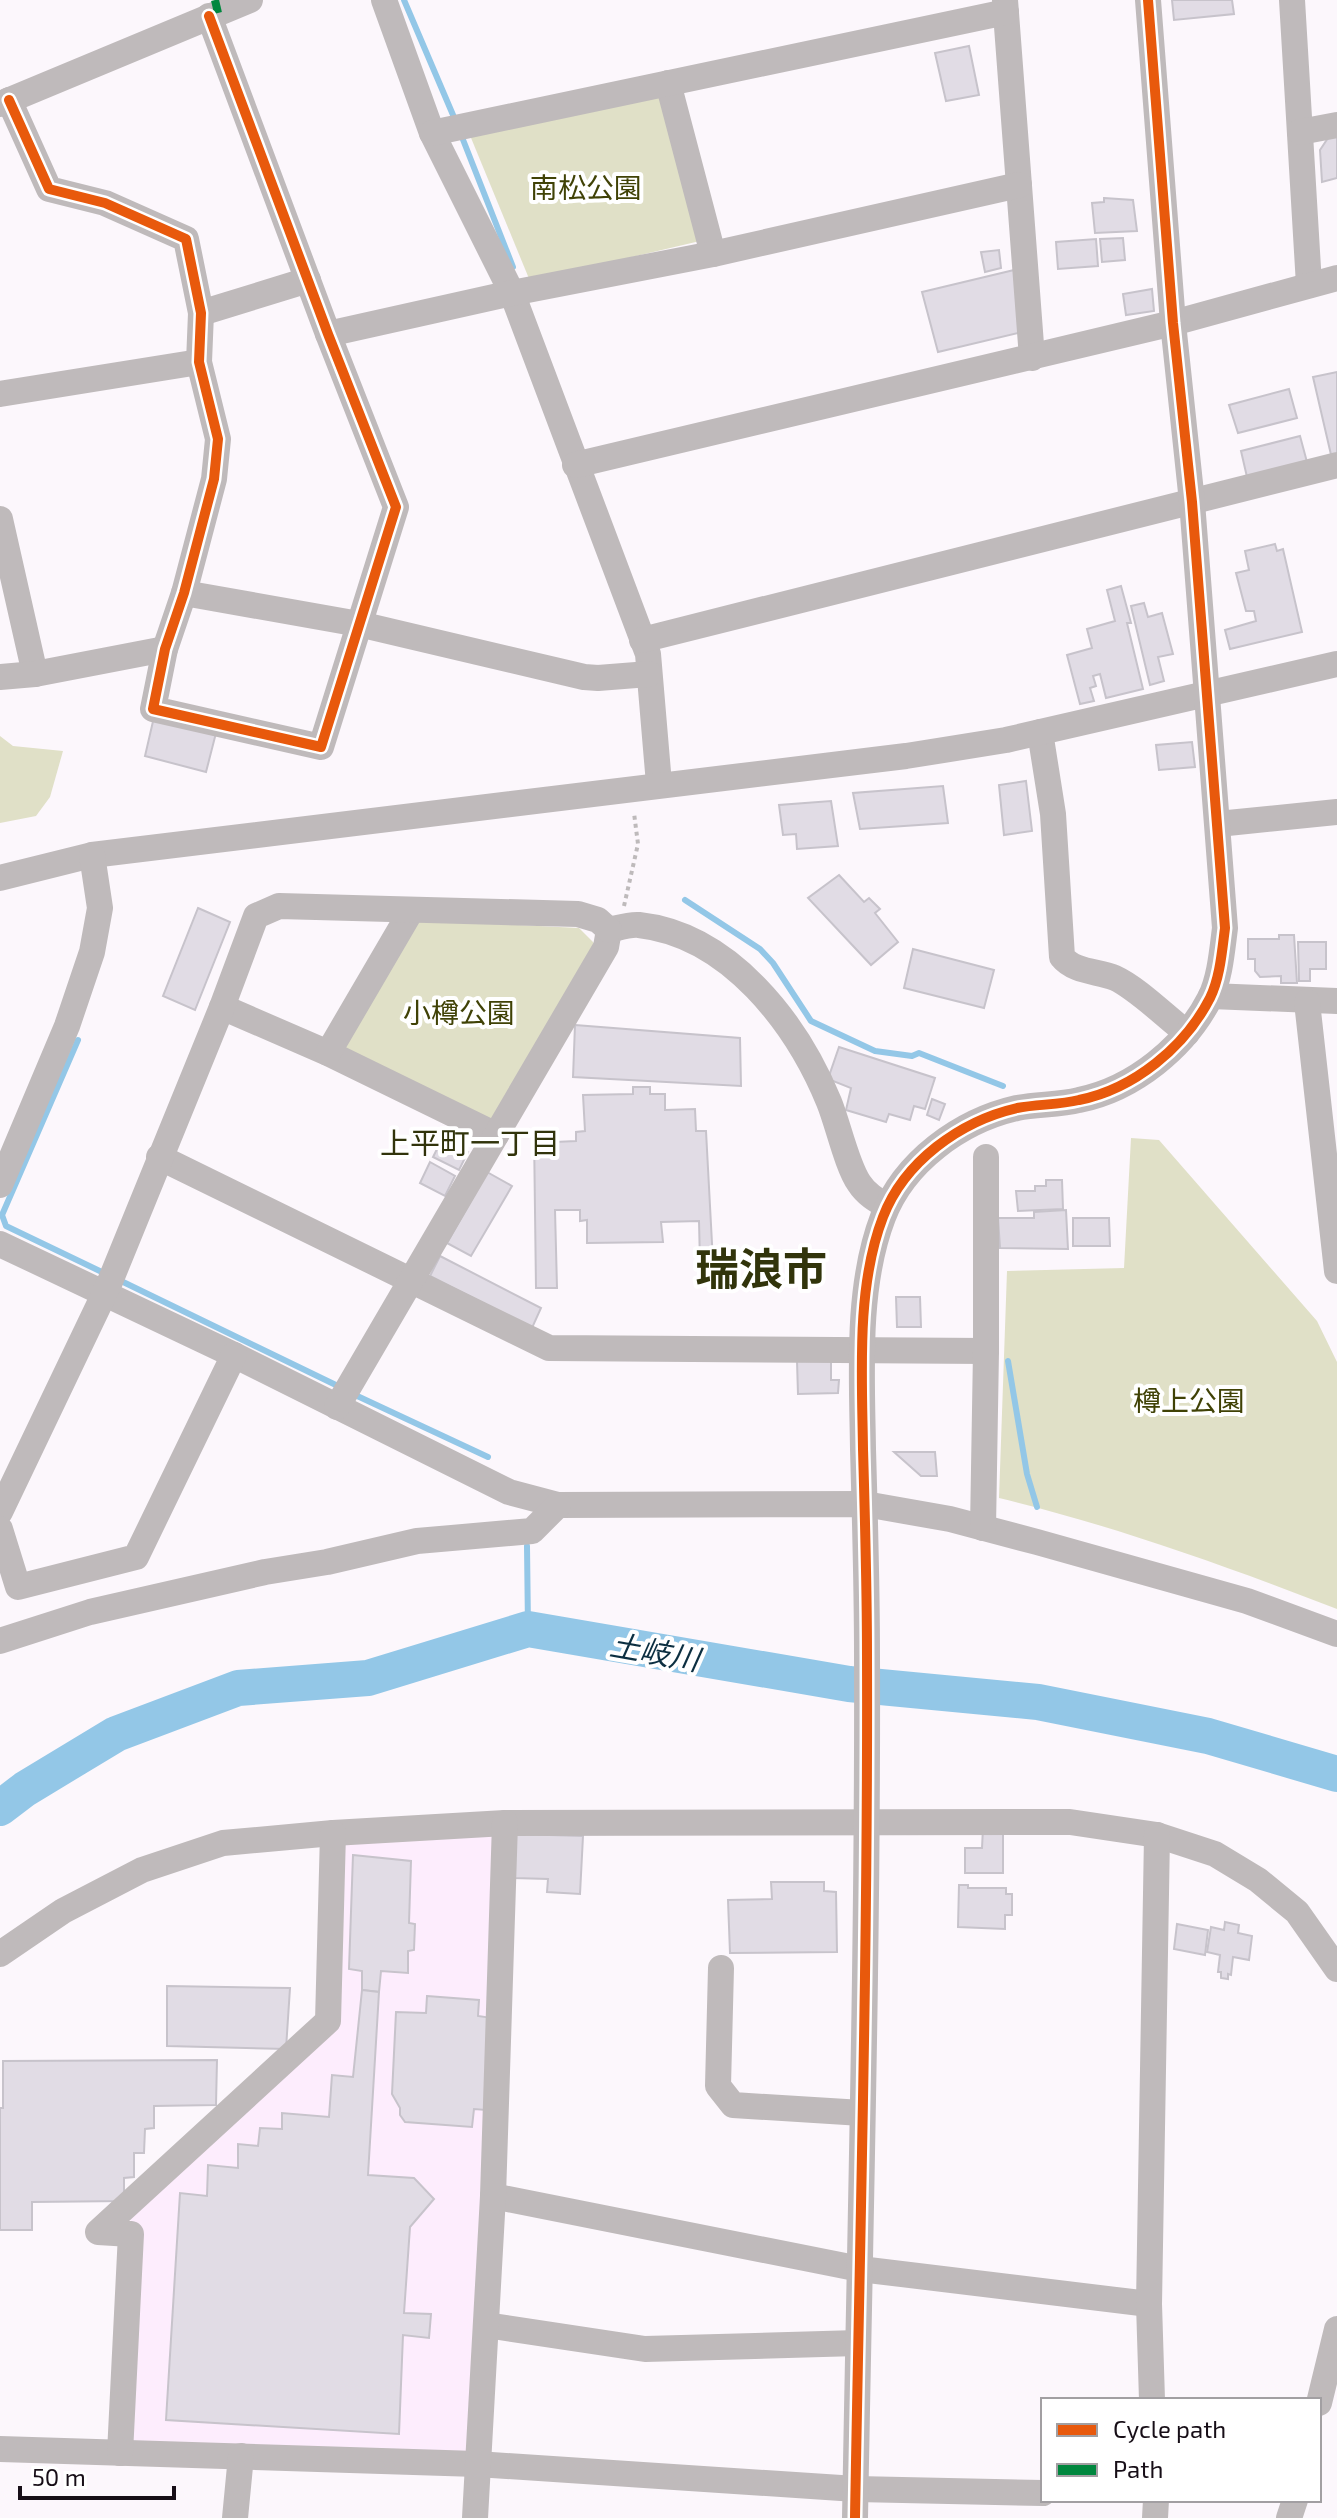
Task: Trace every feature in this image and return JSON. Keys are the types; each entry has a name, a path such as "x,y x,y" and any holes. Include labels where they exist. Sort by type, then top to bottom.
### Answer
{"street":[{"path":"209,16 396,507 321,747 153,709 165,649 184,593 214,479 218,439 199,362 201,313 186,239 105,203 49,189 4,102 209,16 250,0"},
{"path":"384,0 432,133 512,293 648,654 659,784"},
{"path":"855,2518 867,1823 867,1538 861,1349 874,1242 887,1206 918,1164 955,1134 980,1120 1012,1109 1079,1100 1111,1091 1140,1075 1161,1058 1187,1033 1211,996 1225,928 1148,0"},
{"path":"1292,0 1309,285"},
{"path":"432,133 1005,6 1032,358"},
{"path":"668,83 713,254"},
{"path":"1300,132 1337,125"},
{"path":"328,334 512,293 713,254 1019,185"},
{"path":"575,465 1032,358 1337,278"},
{"path":"201,313 308,280"},
{"path":"0,394 199,362"},
{"path":"642,640 1337,465"},
{"path":"0,519 35,674"},
{"path":"184,593 359,624 584,677 649,674"},
{"path":"0,677 35,674 165,649"},
{"path":"0,878 92,855 906,756 1040,732 1337,664"},
{"path":"1040,732 1053,814 1062,957 1068,964 1128,985 1187,1033"},
{"path":"1218,824 1337,812"},
{"path":"0,1185 67,1026 92,952 100,908 92,855"},
{"path":"0,1512 109,1282 256,916 279,906 578,914 614,929 637,925 704,946 742,975 779,1014 808,1059 829,1101 857,1182 887,1206"},
{"path":"328,1053 411,911"},
{"path":"343,1396 614,929"},
{"path":"1211,996 1337,1001"},
{"path":"1307,1002 1332,1171 1337,1271"},
{"path":"222,1007 328,1053 496,1135"},
{"path":"159,1157 549,1348 986,1351"},
{"path":"983,1528 986,1157"},
{"path":"0,1244 109,1282 234,1355 343,1396 509,1492 558,1505 865,1504 983,1528 1247,1601 1337,1634"},
{"path":"0,1529 18,1587 136,1557 234,1355"},
{"path":"0,1641 90,1612 265,1572 327,1562 417,1541 532,1531 558,1505"},
{"path":"0,1954 63,1911 142,1870 223,1843 505,1823 1070,1822 1157,1835 1215,1854 1258,1880 1297,1912 1337,1969"},
{"path":"475,2518 493,2196 505,1823"},
{"path":"120,2453 131,2234 98,2232 328,2021 333,1833"},
{"path":"1152,2398 1149,2304 1157,1835"},
{"path":"721,1968 718,2086 733,2105 862,2113"},
{"path":"493,2196 860,2269 1149,2304"},
{"path":"486,2325 645,2349 858,2343"},
{"path":"1320,2398 1337,2329"},
{"path":"0,2449 477,2464 856,2489 1041,2493"},
{"path":"235,2518 241,2456"}],"path":[{"path":"614,929 638,844 631,788"}],"shaded area":[{"path":"333,1833 505,1835 467,2454 120,2453 131,2216 328,2021"}],"green space":[{"name":"南松公園","path":"662,89 700,241 530,281 469,133"},
{"path":"0,736 13,746 63,751 50,797 36,816 0,823"},
{"name":"小樽公園","path":"414,920 579,928 594,943 492,1125 341,1049"},
{"name":"樽上公園","path":"1131,1138 1159,1140 1317,1321 1337,1362 1337,1609 1170,1548 999,1498 1007,1271 1124,1268"}],"building":[{"path":"1172,0 1232,0 1234,14 1174,20"},
{"path":"969,46 979,95 946,101 935,53"},
{"path":"1332,132 1337,132 1337,178 1322,182 1320,150"},
{"path":"1104,198 1133,200 1137,231 1095,233 1092,203 1104,202"},
{"path":"1123,238 1125,260 1102,262 1100,239"},
{"path":"1096,239 1098,266 1058,269 1056,242"},
{"path":"999,250 1001,268 985,272 981,252"},
{"path":"1014,270 1026,331 938,352 922,292"},
{"path":"1152,289 1154,311 1126,315 1123,294"},
{"path":"1337,372 1337,458 1332,459 1313,377"},
{"path":"1289,389 1297,418 1238,433 1229,405"},
{"path":"1300,436 1307,462 1247,477 1241,451"},
{"path":"1275,544 1277,551 1283,549 1302,632 1230,649 1225,630 1256,621 1254,611 1246,611 1236,573 1249,570 1245,551"},
{"path":"1121,586 1143,689 1106,698 1100,674 1093,676 1096,686 1090,688 1094,701 1080,704 1067,655 1092,648 1087,629 1115,621 1107,590"},
{"path":"1144,603 1148,617 1162,613 1173,654 1158,657 1164,681 1150,685 1131,606"},
{"path":"154,717 216,733 206,772 145,756"},
{"path":"1192,742 1195,767 1159,770 1156,745"},
{"path":"1026,781 1032,831 1004,835 999,785"},
{"path":"943,786 948,823 860,829 853,793"},
{"path":"831,801 838,846 797,849 796,834 783,835 779,805"},
{"path":"839,875 864,902 869,898 880,909 875,913 898,942 871,965 808,898"},
{"path":"198,908 230,922 195,1010 163,996"},
{"path":"1279,935 1294,935 1297,983 1281,983 1281,976 1260,977 1255,971 1255,959 1248,959 1248,939 1279,939"},
{"path":"1298,942 1326,942 1326,969 1310,969 1310,981 1299,981"},
{"path":"913,949 994,970 984,1008 904,988"},
{"path":"575,1025 740,1038 741,1086 573,1077"},
{"path":"839,1047 935,1078 925,1109 914,1106 910,1120 889,1114 886,1122 846,1110 851,1088 828,1079"},
{"path":"633,1087 650,1087 650,1094 665,1094 665,1110 695,1109 696,1131 706,1131 713,1262 700,1263 699,1221 661,1222 663,1242 587,1243 587,1220 580,1221 580,1210 555,1210 557,1288 536,1288 534,1133 554,1132 555,1142 576,1141 576,1132 585,1131 583,1095 633,1094"},
{"path":"932,1099 945,1104 939,1120 927,1115"},
{"path":"443,1137 468,1152 459,1170 433,1157"},
{"path":"430,1162 455,1176 445,1196 420,1183"},
{"path":"487,1172 512,1186 471,1256 447,1243"},
{"path":"1046,1180 1062,1180 1063,1209 1018,1211 1016,1191 1035,1191 1035,1186 1046,1186"},
{"path":"1066,1210 1068,1249 1000,1248 998,1218 1034,1218 1034,1212"},
{"path":"1073,1218 1109,1218 1110,1246 1073,1246"},
{"path":"440,1256 541,1308 532,1328 430,1276"},
{"path":"896,1297 920,1297 921,1327 897,1327"},
{"path":"797,1361 831,1361 831,1380 839,1380 838,1393 798,1394"},
{"path":"894,1452 935,1452 937,1476 921,1476"},
{"path":"1003,1827 1003,1873 965,1873 965,1848 982,1848 983,1828"},
{"path":"516,1834 583,1836 580,1894 547,1892 548,1879 514,1878"},
{"path":"353,1855 411,1861 409,1923 415,1924 414,1950 408,1951 408,1973 381,1971 379,1992 362,1990 362,1971 349,1969"},
{"path":"771,1882 824,1882 824,1891 836,1892 837,1952 730,1953 728,1900 772,1899"},
{"path":"959,1885 968,1885 968,1888 1006,1888 1006,1894 1012,1894 1012,1915 1005,1915 1005,1929 958,1927"},
{"path":"1225,1922 1239,1925 1238,1933 1252,1936 1249,1960 1233,1957 1228,1979 1221,1978 1221,1972 1218,1972 1220,1955 1207,1952 1211,1927 1224,1930"},
{"path":"1177,1924 1208,1930 1205,1955 1174,1949"},
{"path":"167,1986 290,1988 286,2049 167,2046"},
{"path":"362,1990 379,1992 368,2175 414,2178 434,2199 410,2227 404,2313 431,2314 429,2338 403,2335 399,2434 166,2420 180,2193 207,2196 208,2165 238,2168 238,2144 258,2146 260,2128 282,2129 282,2113 329,2117 332,2075 353,2077"},
{"path":"427,1996 479,2000 478,2016 492,2018 486,2110 474,2109 472,2127 405,2122 392,2094 396,2012 426,2013"},
{"path":"217,2060 216,2105 154,2106 154,2128 145,2129 144,2153 134,2153 134,2177 124,2178 124,2201 32,2202 32,2230 0,2230 3,2061"}],"waterway":[{"path":"404,0 456,122"},
{"path":"460,132 513,267"},
{"path":"685,900 760,949 773,963 811,1021 875,1051 912,1056 919,1053 1003,1086"},
{"path":"78,1040 2,1215 6,1226 106,1274"},
{"path":"119,1280 340,1387"},
{"path":"1008,1361 1027,1474 1037,1507"},
{"path":"353,1394 488,1457"},
{"path":"527,1546 528,1629"},
{"name":"土岐川","path":"0,1808 25,1789 116,1734 238,1688 368,1678 528,1629 849,1684 1038,1702 1208,1736 1337,1774"}],"marked path":[{"path":"215,0 218,13"}],"cycle path":[{"path":"855,2518 867,1763 862,1332 874,1244 892,1197 905,1179 936,1147 955,1134 996,1114 1017,1108 1071,1102 1099,1094 1138,1076 1172,1049 1187,1033 1210,998 1218,973 1225,928 1148,0"},
{"path":"9,100 49,189 105,203 186,239 201,313 199,362 218,439 214,479 184,593 165,649 153,709 321,747 396,507 209,16"}],"district":[{"name":"上平町一丁目","path":"470,1142"},
{"name":"瑞浪市","path":"761,1267"}]}
